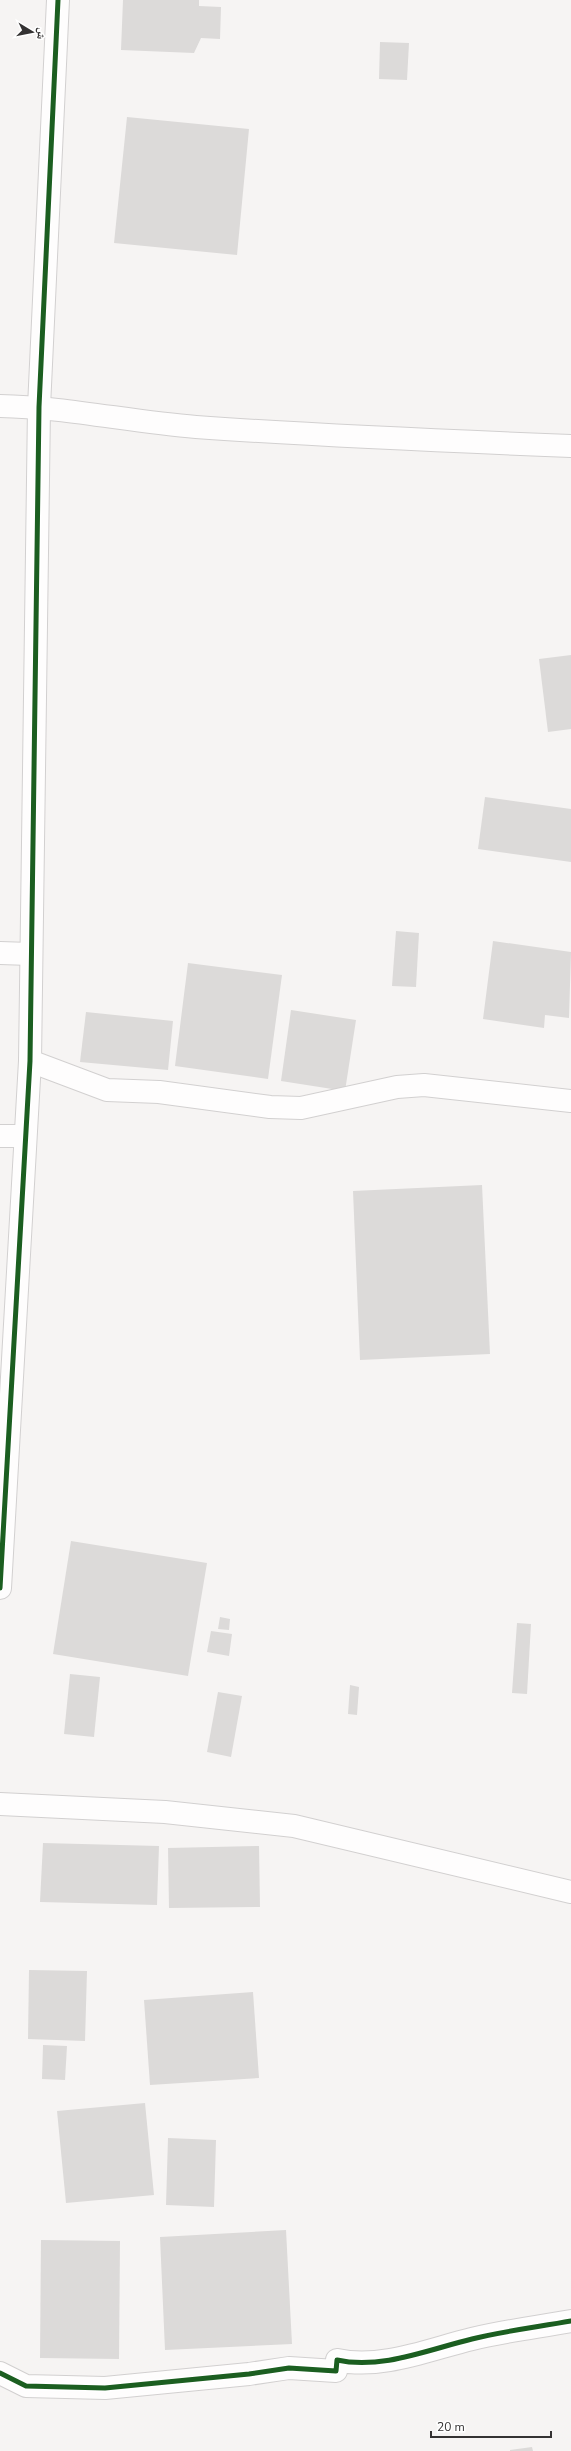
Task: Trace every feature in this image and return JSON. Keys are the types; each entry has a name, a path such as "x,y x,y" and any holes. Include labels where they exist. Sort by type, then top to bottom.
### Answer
{"street":[{"path":"0,1588 24,1136 30,1061 30,954 39,406 58,0"},
{"path":"0,406 39,406 194,426 384,439 571,446"},
{"path":"0,953 30,954"},
{"path":"30,1061 107,1090 159,1092 270,1108 301,1108 397,1087 424,1086 571,1101"},
{"path":"0,1136 24,1136"},
{"path":"0,1804 165,1812 294,1826 571,1892"},
{"path":"0,2373 26,2386 105,2388 249,2374 289,2368 336,2371 337,2360 347,2362 378,2361 473,2339 571,2321"}],"building":[{"path":"123,0 199,0 199,6 221,7 220,39 201,38 194,53 121,50"},
{"path":"380,42 409,43 407,80 379,79"},
{"path":"127,117 249,129 237,255 114,243"},
{"path":"571,655 571,729 548,732 539,659"},
{"path":"485,797 571,809 571,862 478,849"},
{"path":"396,931 419,933 416,987 392,986"},
{"path":"493,941 571,952 569,1018 545,1015 544,1028 483,1019"},
{"path":"188,963 282,975 268,1079 175,1066"},
{"path":"291,1010 356,1020 345,1091 281,1081"},
{"path":"86,1012 173,1021 168,1070 80,1062"},
{"path":"482,1185 490,1354 360,1360 353,1191"},
{"path":"71,1541 207,1563 188,1676 53,1654"},
{"path":"220,1617 230,1619 229,1630 218,1629"},
{"path":"517,1623 531,1624 527,1694 512,1693"},
{"path":"211,1631 232,1634 229,1656 207,1652"},
{"path":"70,1674 100,1677 94,1737 64,1734"},
{"path":"350,1685 359,1687 357,1715 348,1714"},
{"path":"218,1692 242,1696 231,1757 207,1752"},
{"path":"43,1843 159,1846 157,1905 40,1902"},
{"path":"259,1846 260,1907 169,1908 168,1848"},
{"path":"29,1970 87,1971 85,2041 28,2039"},
{"path":"253,1992 259,2078 150,2085 144,2000"},
{"path":"43,2045 67,2046 65,2080 42,2079"},
{"path":"145,2103 154,2195 66,2203 57,2111"},
{"path":"168,2138 216,2140 214,2207 166,2205"},
{"path":"286,2230 292,2344 165,2350 160,2237"},
{"path":"41,2240 120,2241 119,2359 40,2358"},
{"path":"532,2447 533,2451 510,2451 510,2450"}],"cycle path":[{"path":"0,1588 30,1061 39,407 58,0"},
{"path":"0,2373 26,2386 105,2388 249,2374 289,2368 336,2371 337,2360 354,2362 388,2360 422,2353 484,2336 571,2321"}]}
